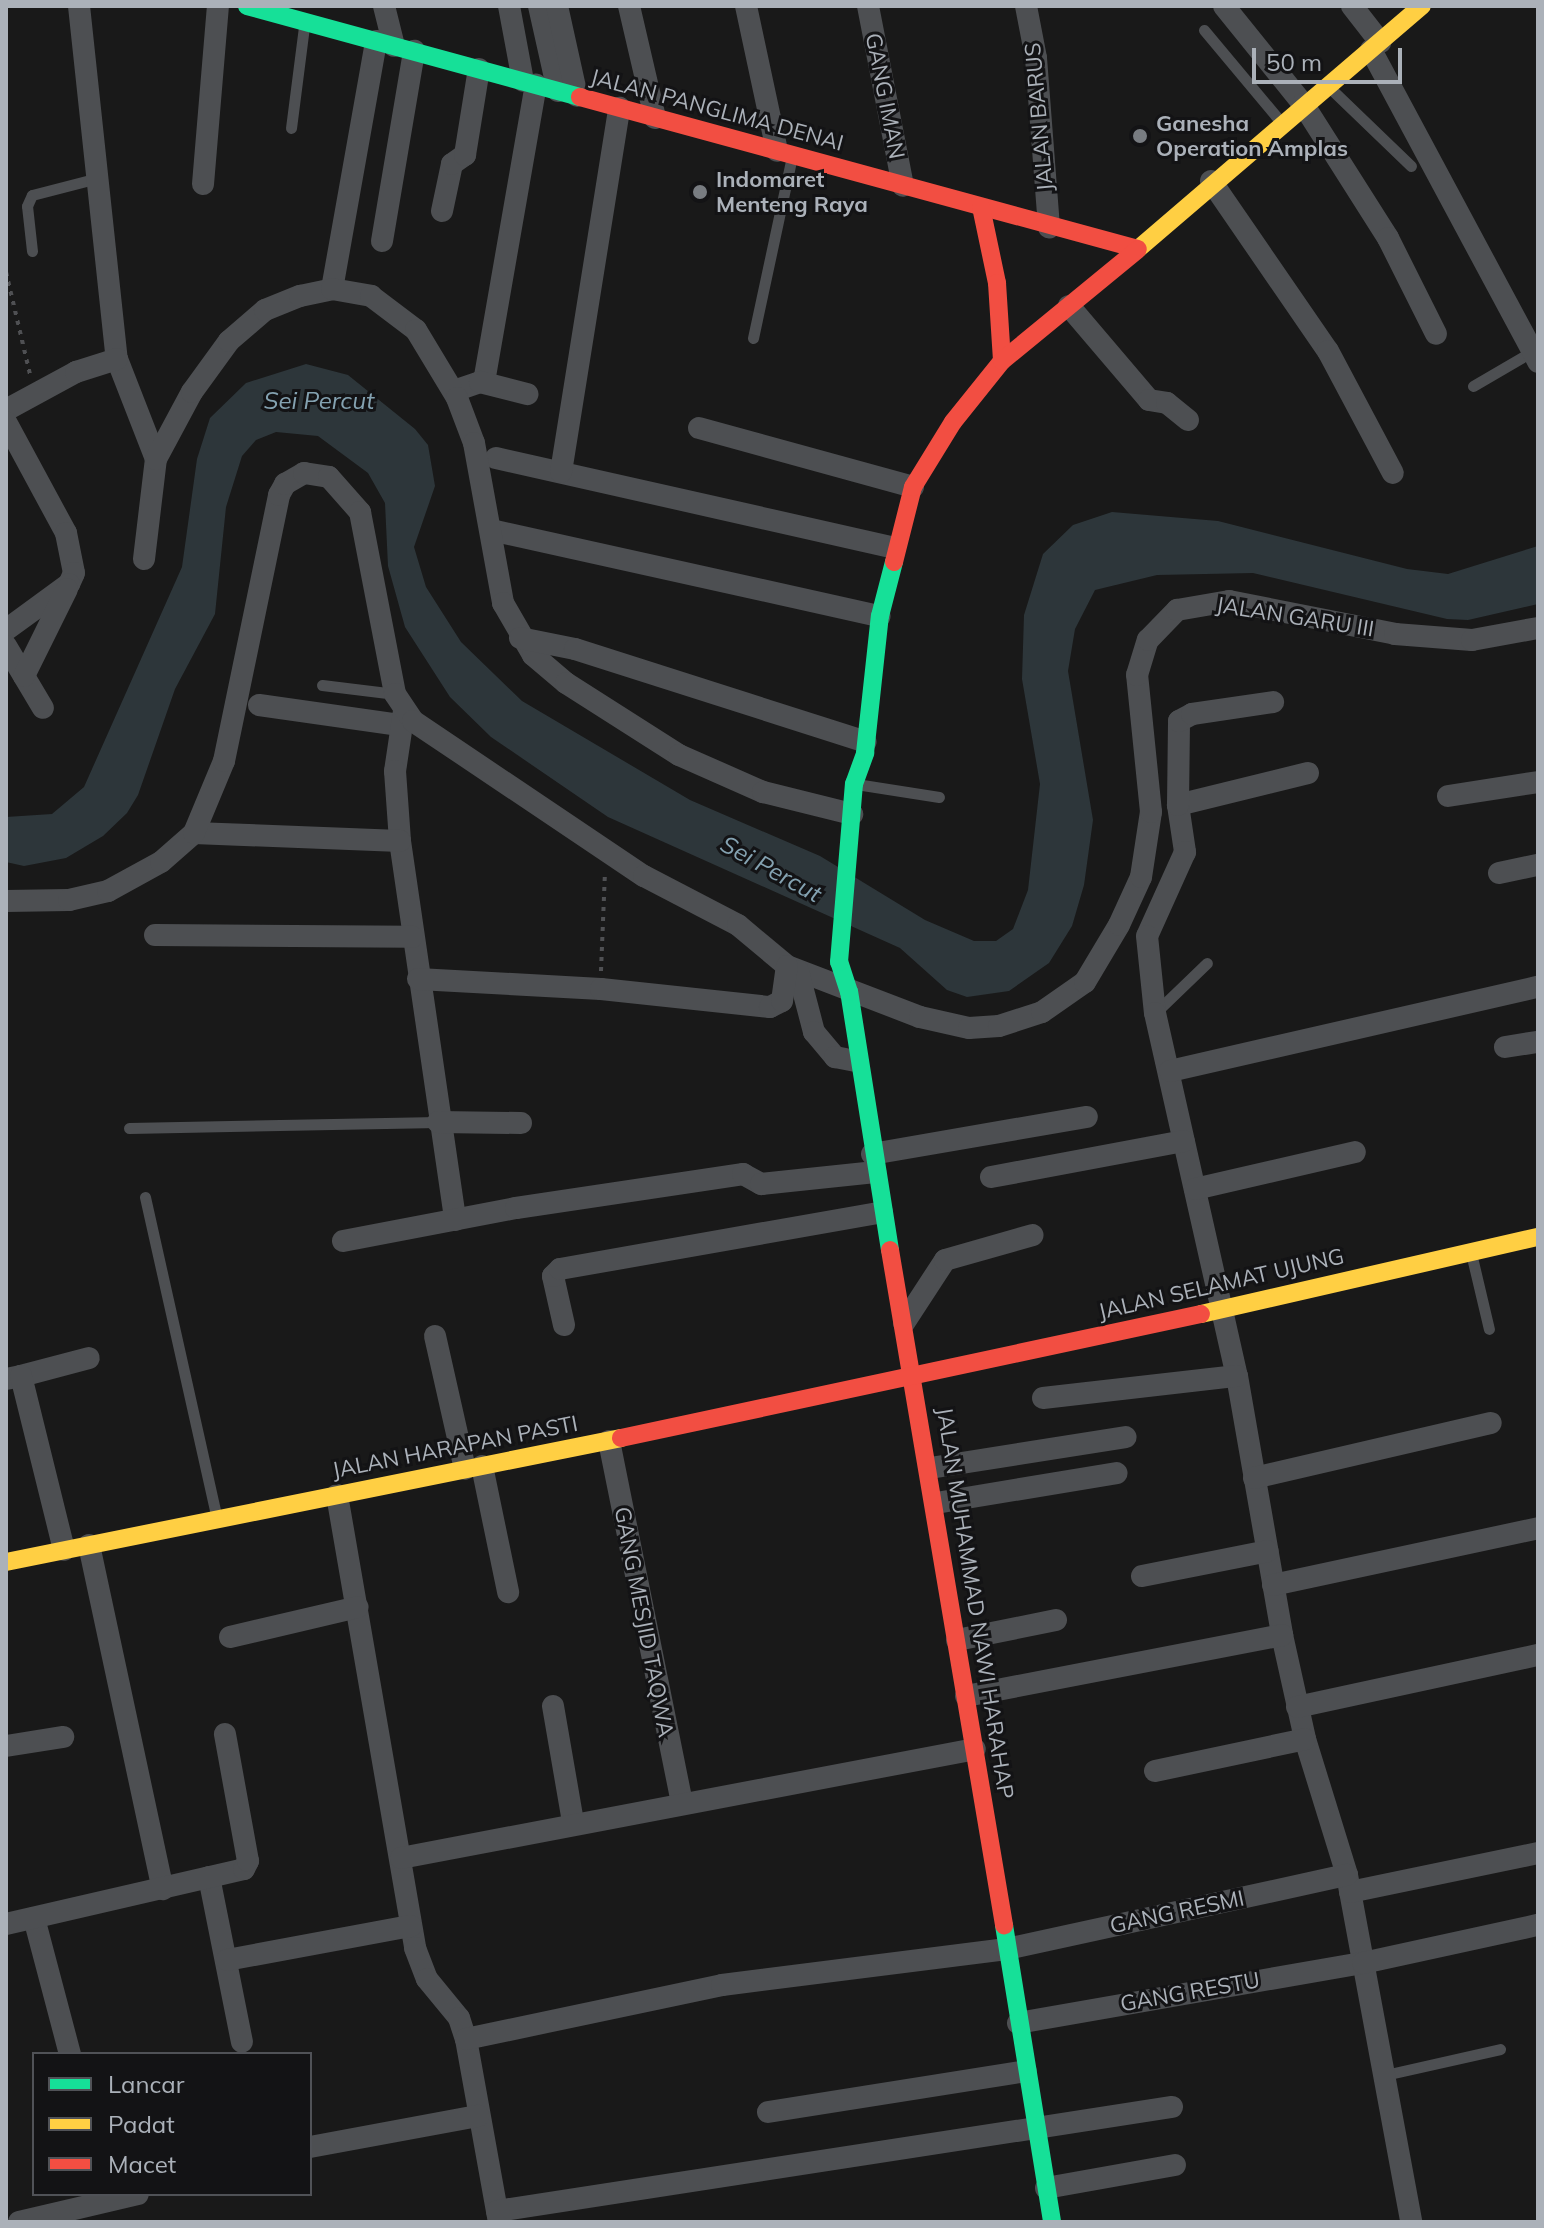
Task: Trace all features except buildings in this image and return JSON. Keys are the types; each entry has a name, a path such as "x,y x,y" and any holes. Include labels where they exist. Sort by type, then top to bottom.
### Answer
{"main road":[{"name":"JALAN PANGLIMA DENAI","path":"247,6 1137,250"},
{"path":"866,748 874,787 858,982 849,992 839,962 854,784 866,748 880,616 913,487 937,445 1002,361 1137,250 1211,181 1422,6"},
{"path":"981,207 997,283 1002,361"},
{"name":"JALAN MUHAMMAD NAWI HARAHAP","path":"849,992 856,1061 936,1503 1034,2128 1052,2222"},
{"name":"JALAN SELAMAT UJUNG","path":"914,1379 1538,1237"},
{"name":"JALAN HARAPAN PASTI","path":"6,1562 914,1379"}],"street":[{"path":"79,6 94,179 117,359 156,459"},
{"path":"203,184 218,6"},
{"path":"326,6 331,29"},
{"path":"382,241 394,46 384,6"},
{"path":"484,382 529,83 509,6"},
{"path":"539,6 556,37"},
{"path":"557,6 556,37 568,94"},
{"path":"629,6 655,118"},
{"path":"746,6 784,153"},
{"name":"GANG IMAN","path":"868,6 903,186"},
{"name":"JALAN BARUS","path":"1026,6 1038,74 1049,228"},
{"path":"1224,6 1303,104 1388,238 1436,334"},
{"path":"1352,6 1376,46 1536,356"},
{"path":"332,289 394,46"},
{"path":"442,211 452,164 465,155 479,69"},
{"path":"561,472 619,108"},
{"path":"1211,181 1328,351 1393,473"},
{"path":"144,559 156,459 192,392 238,331 265,310 332,289 357,290 396,311 430,348 454,391 474,443 503,603 520,638 566,683 679,755 763,792 852,814"},
{"path":"1069,306 1149,400 1167,403 1188,420"},
{"path":"6,410 76,372 117,359"},
{"path":"454,391 484,382 527,394"},
{"path":"6,422 66,533 74,558 69,584 24,676"},
{"path":"699,428 913,487"},
{"path":"496,458 895,548"},
{"path":"6,901 41,903 108,891 161,862 194,833 224,761 279,495 294,477 316,472 329,477 360,512 400,710 395,771 400,841 438,1122 455,1220"},
{"path":"491,530 880,616"},
{"path":"6,630 69,584"},
{"name":"JALAN GARU III","path":"400,710 451,749 644,876 714,909 793,968 920,1017 969,1028 999,1026 1042,1012 1085,982 1141,877 1151,812 1137,675 1148,640 1177,610 1229,601 1395,634 1472,640 1538,628"},
{"path":"520,638 575,649 866,748"},
{"path":"6,646 43,708"},
{"path":"1273,702 1192,714 1179,721 1178,805 1185,852 1147,936 1155,1013 1237,1376 1282,1635 1305,1739 1349,1883 1411,2222"},
{"path":"259,705 400,710"},
{"path":"1178,805 1308,773"},
{"path":"1448,796 1538,782"},
{"path":"194,833 400,841"},
{"path":"1499,873 1538,865"},
{"path":"155,935 412,937"},
{"path":"418,979 601,989 770,1007 782,1001 793,968"},
{"path":"793,968 814,1032 835,1057 856,1061"},
{"path":"1170,1071 1538,987"},
{"path":"1505,1047 1538,1042"},
{"path":"343,1241 743,1174 761,1184 1087,1117"},
{"path":"438,1122 521,1123"},
{"path":"991,1177 1184,1141"},
{"path":"1195,1189 1355,1152"},
{"path":"564,1325 553,1276 560,1269 882,1212"},
{"path":"904,1323 945,1260 1033,1235"},
{"path":"435,1336 508,1592"},
{"path":"64,1550 14,1378 89,1358"},
{"path":"1043,1398 1237,1376"},
{"path":"1254,1478 1491,1423"},
{"path":"930,1468 1126,1437"},
{"name":"GANG MESJID TAQWA","path":"609,1441 682,1803"},
{"path":"936,1503 1117,1473"},
{"path":"337,1495 411,1926 427,1979 459,2018 466,2039 498,2216 1172,2107"},
{"path":"1273,1585 1538,1528"},
{"path":"89,1545 163,1889"},
{"path":"1142,1576 1268,1551"},
{"path":"230,1637 358,1607"},
{"path":"957,1640 1056,1620"},
{"path":"966,1696 1282,1635"},
{"path":"1297,1707 1538,1655"},
{"path":"553,1706 573,1822"},
{"path":"6,1924 239,1871 248,1861 225,1734"},
{"path":"6,1746 63,1737"},
{"path":"1155,1771 1305,1739"},
{"path":"401,1858 573,1822 975,1749"},
{"name":"GANG RESMI","path":"466,2039 722,1985 1007,1949 1349,1883 1538,1853"},
{"path":"209,1877 242,2042"},
{"path":"34,1918 69,2052"},
{"name":"GANG RESTU","path":"1018,2023 1363,1963 1538,1925"},
{"path":"227,1960 411,1926"},
{"path":"768,2112 1026,2071"},
{"path":"312,2147 478,2116"},
{"path":"1046,2188 1175,2165"},
{"path":"19,2222 130,2196"}],"lane":[{"path":"291,128 304,21"},
{"path":"1204,30 1281,123"},
{"path":"1328,85 1411,166"},
{"path":"753,338 784,153"},
{"path":"32,251 27,206 32,195 94,179"},
{"path":"1473,386 1536,356"},
{"path":"322,685 400,710"},
{"path":"854,784 939,797"},
{"path":"1155,1013 1207,963"},
{"path":"129,1128 438,1122"},
{"path":"145,1197 217,1519"},
{"path":"1471,1252 1489,1329"},
{"path":"1385,2075 1500,2049"}],"path":[{"path":"6,272 35,396"},
{"path":"601,989 606,850"}],"water":[{"name":"Sei Percut","path":"306,364 348,375 415,429 428,445 435,486 414,547 426,587 461,642 522,701 690,800 820,856 925,920 974,941 996,941 1013,929 1028,890 1040,784 1022,679 1024,615 1043,554 1073,525 1112,512 1218,521 1407,569 1448,574 1538,546 1538,604 1468,620 1447,619 1253,573 1157,575 1095,590 1075,629 1068,671 1093,820 1084,885 1072,926 1049,963 1009,991 967,997 947,990 900,948 608,817 491,737 450,697 405,627 388,566 385,503 368,473 318,436 276,432 256,440 242,456 226,507 215,614 175,689 138,795 127,813 103,836 66,858 24,866 6,862 6,817 52,814 84,787 182,567 197,459 210,418 246,383"}],"traffic: fast":[{"path":"247,6 580,97"},
{"path":"890,1250 849,992 839,962 854,784 865,753 880,616 894,562"},
{"path":"1004,1925 1052,2222"}],"traffic: slow":[{"path":"1138,249 1422,6"},
{"path":"1201,1314 1538,1237"},
{"path":"6,1562 621,1438"}],"traffic: jam":[{"path":"580,97 1138,249"},
{"path":"981,207 997,283 1002,361"},
{"path":"894,562 913,487 953,422 1002,361 1137,250"},
{"path":"890,1250 1004,1925"},
{"path":"621,1438 1201,1314"}],"place":[{"name":"Ganesha Operation Amplas","path":"1140,136"},
{"name":"Indomaret Menteng Raya","path":"700,192"}]}
